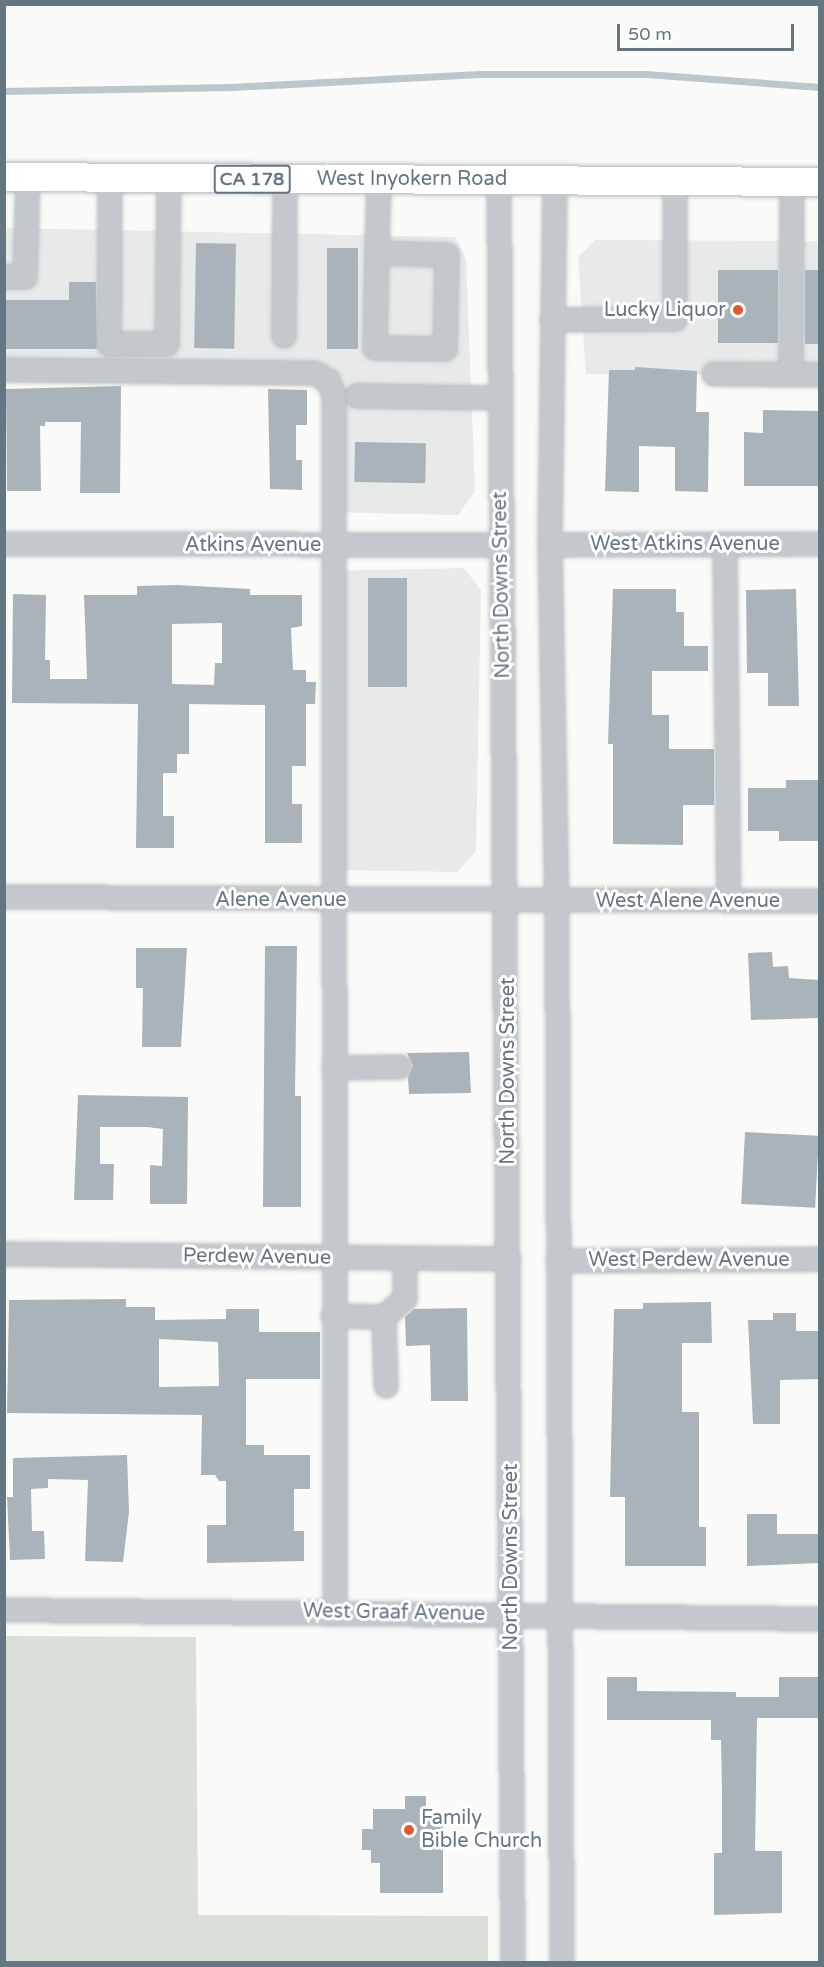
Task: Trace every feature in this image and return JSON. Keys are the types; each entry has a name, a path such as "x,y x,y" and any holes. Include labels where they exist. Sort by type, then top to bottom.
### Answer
{"main road":[{"name":"West Inyokern Road","path":"16,178 806,182"}],"street":[{"path":"4,277 25,277 16,178"},
{"path":"110,178 109,344 167,344 168,178"},
{"path":"284,336 285,179"},
{"path":"377,253 447,255 445,349 375,348 377,253 379,179"},
{"name":"North Downs Street","path":"499,180 501,545 507,901 513,1962"},
{"path":"555,181 550,545 557,901 562,1962"},
{"path":"552,320 675,319 675,182"},
{"path":"791,375 806,182"},
{"path":"4,370 314,373 328,380 334,396 335,1612"},
{"path":"714,374 819,375"},
{"path":"357,396 500,398"},
{"name":"Atkins Avenue","path":"4,544 501,545"},
{"path":"725,544 729,901"},
{"name":"West Atkins Avenue","path":"550,545 819,544"},
{"name":"Alene Avenue","path":"4,897 557,901"},
{"name":"West Alene Avenue","path":"557,901 819,900"},
{"path":"334,1068 400,1067"},
{"name":"Perdew Avenue","path":"4,1254 509,1259"},
{"path":"333,1316 384,1317 405,1299 405,1258"},
{"name":"West Perdew Avenue","path":"558,1261 819,1258"},
{"path":"384,1317 386,1386"},
{"name":"West Graaf Avenue","path":"4,1610 819,1619"}],"shaded area":[{"path":"5,228 455,237 466,259 475,491 458,515 328,512 333,367 5,363"},
{"path":"595,240 819,241 819,375 586,374 578,258"},
{"path":"464,568 481,590 476,851 458,872 326,870 331,571"},
{"path":"5,1636 196,1637 198,1915 488,1916 488,1962 5,1962"}],"building":[{"path":"196,243 236,244 234,349 194,348"},
{"path":"327,248 358,248 358,349 327,349"},
{"path":"718,270 778,270 778,343 718,343"},
{"path":"805,270 819,270 819,344 805,344"},
{"path":"69,282 96,282 97,349 4,349 4,300 69,300"},
{"path":"635,367 697,371 696,412 709,412 708,492 675,491 675,447 639,446 639,492 605,491 609,370 635,370"},
{"path":"121,386 120,493 80,493 81,422 45,422 45,426 40,426 41,491 7,491 6,389"},
{"path":"268,389 307,390 307,425 296,425 296,460 302,460 302,490 270,489"},
{"path":"763,410 819,411 819,486 744,486 744,432 763,433"},
{"path":"355,442 426,443 425,483 354,482"},
{"path":"368,578 407,578 407,687 368,687"},
{"path":"177,585 250,589 250,595 302,595 302,626 291,628 293,670 306,670 306,682 316,682 315,704 306,704 306,766 292,766 292,804 302,804 302,843 265,843 265,705 189,704 189,754 177,754 177,773 163,773 163,816 174,816 174,848 136,848 138,704 12,703 13,594 46,595 45,660 50,660 50,679 87,679 84,595 137,595 137,586","holes":["222,623 222,663 215,663 214,685 172,684 172,624"]},
{"path":"613,589 676,589 676,612 684,612 684,646 708,646 708,671 652,671 652,715 669,715 669,749 714,749 714,805 683,805 683,845 613,844 613,744 608,744"},
{"path":"796,589 799,706 768,706 768,673 747,673 746,590"},
{"path":"786,780 819,780 819,841 779,841 779,831 748,831 748,788 786,788"},
{"path":"265,946 297,946 295,1096 301,1096 301,1207 263,1207"},
{"path":"136,948 187,948 181,1047 142,1047 143,988 136,988"},
{"path":"772,952 773,967 788,966 789,978 819,980 819,1018 751,1020 748,953"},
{"path":"469,1052 471,1093 409,1094 408,1077 413,1066 407,1053"},
{"path":"78,1095 188,1097 187,1204 150,1204 150,1165 162,1166 163,1129 147,1127 100,1127 100,1164 114,1164 113,1200 74,1200"},
{"path":"745,1132 819,1136 815,1208 741,1204"},
{"path":"126,1299 126,1307 155,1307 155,1320 226,1319 226,1309 259,1309 259,1332 320,1332 320,1379 246,1379 246,1445 264,1445 264,1455 310,1455 310,1489 294,1489 294,1531 304,1531 304,1561 207,1563 207,1525 226,1525 226,1481 219,1481 215,1475 201,1475 202,1415 7,1413 9,1300","holes":["159,1339 218,1342 219,1386 159,1387"]},
{"path":"711,1302 712,1343 682,1343 682,1412 699,1412 699,1527 706,1527 706,1566 625,1566 625,1497 610,1497 614,1309 643,1309 643,1303"},
{"path":"467,1308 468,1401 431,1401 430,1345 406,1346 405,1317 414,1309"},
{"path":"773,1313 796,1313 796,1331 819,1331 819,1379 780,1380 780,1424 753,1424 748,1320 773,1320"},
{"path":"127,1455 129,1512 123,1562 85,1561 88,1480 48,1479 48,1488 31,1489 32,1531 44,1531 45,1559 10,1560 7,1497 13,1497 13,1458"},
{"path":"747,1514 777,1514 777,1534 819,1534 819,1563 747,1566"},
{"path":"607,1677 637,1677 637,1691 736,1692 736,1697 779,1697 779,1677 819,1677 819,1718 757,1718 755,1851 782,1851 782,1913 714,1915 714,1853 722,1853 722,1791 721,1740 711,1740 711,1720 607,1720"},
{"path":"405,1796 426,1796 426,1811 443,1811 443,1893 380,1893 380,1863 371,1863 371,1850 362,1850 362,1829 373,1829 373,1809 405,1809"}],"waterway":[{"path":"4,91 232,87 480,74 646,74 820,87"}],"place":[{"name":"Lucky Liquor","path":"738,310"},
{"name":"Family Bible Church","path":"409,1830"}]}
